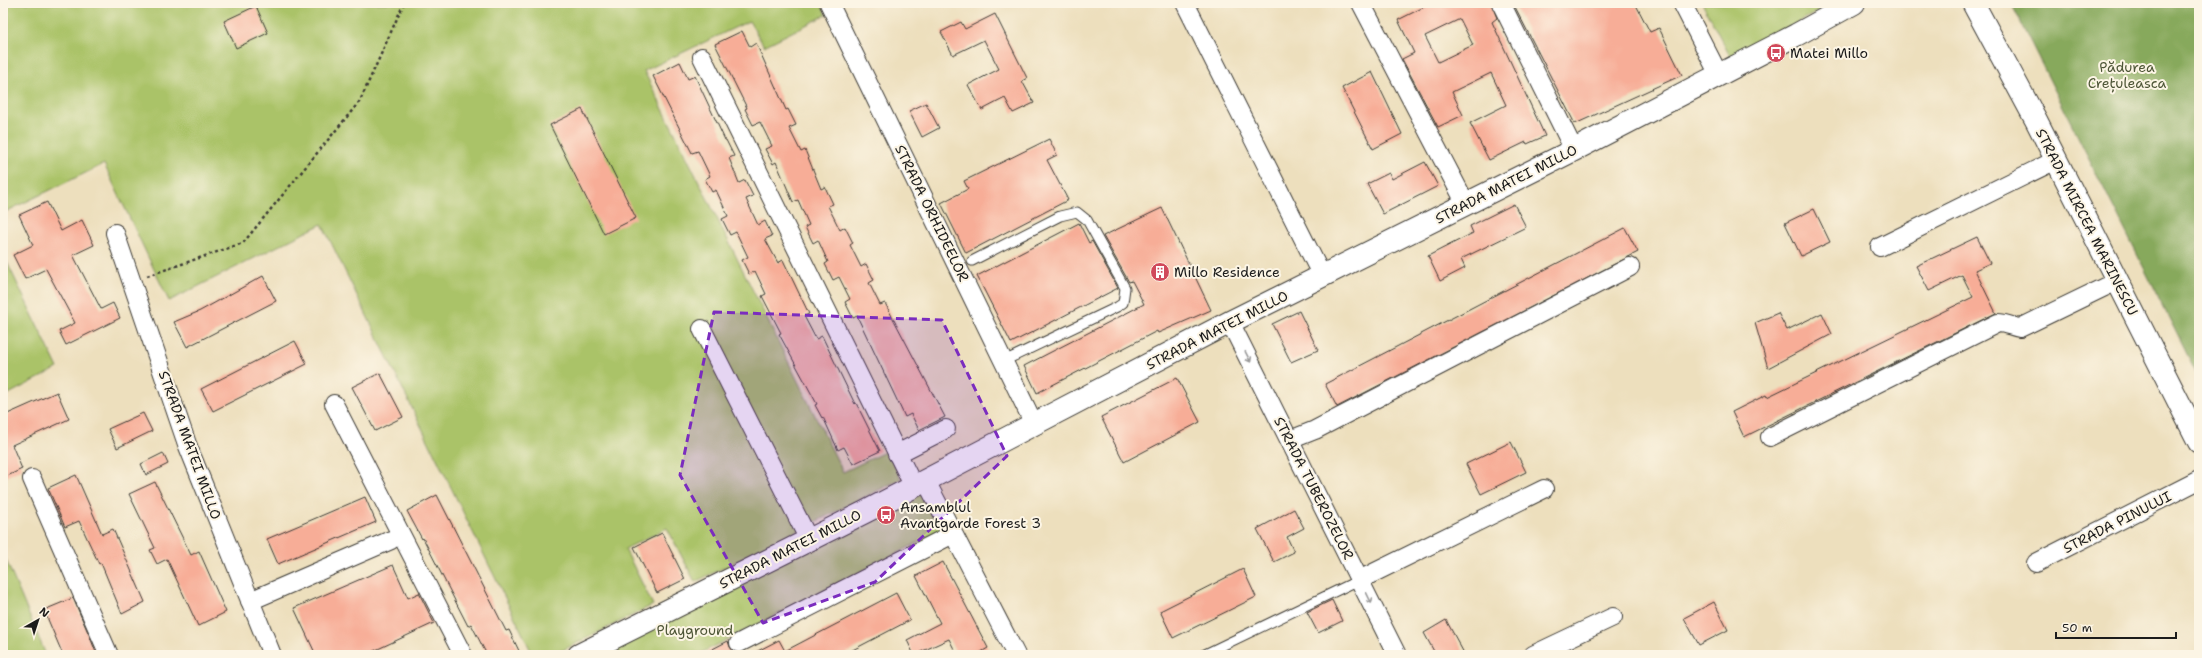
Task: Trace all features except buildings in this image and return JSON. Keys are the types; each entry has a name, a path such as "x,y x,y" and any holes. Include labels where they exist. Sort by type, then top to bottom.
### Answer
{"street":[{"name":"STRADA ORHIDEELOR","path":"829,3 1034,424"},
{"path":"1185,3 1322,276"},
{"path":"1361,3 1466,204"},
{"path":"1501,3 1574,150"},
{"path":"1682,3 1719,76"},
{"name":"STRADA MATEI MILLO","path":"579,655 920,484 1230,322 1719,76 1854,3"},
{"name":"STRADA MIRCEA MARINESCU","path":"1973,3 2056,160 2199,442"},
{"path":"702,57 897,454 920,484 953,534 1016,655"},
{"path":"1880,247 2056,160"},
{"name":"STRADA MATEI MILLO","path":"115,233 187,444 272,655"},
{"path":"1290,440 1315,430 1630,267"},
{"path":"1770,437 1998,323 2005,323 2013,327 2020,328 2117,280"},
{"name":"STRADA TUBEROZELOR","path":"1230,322 1397,655"},
{"path":"702,329 809,540"},
{"path":"334,404 463,655"},
{"path":"897,454 946,429"},
{"path":"32,479 109,655"},
{"name":"STRADA PINULUI","path":"2036,563 2199,480"},
{"path":"1359,580 1544,489"},
{"path":"739,643 953,534"},
{"path":"250,601 391,540"},
{"path":"1533,655 1613,617"}],"lane":[{"path":"972,261 1060,216 1077,212 1087,220 1125,288 1123,303 1117,307 1004,361"},
{"path":"1203,655 1359,580"}],"path":[{"path":"132,281 243,242 360,101 404,3"}],"highlighted area":[{"path":"714,312 942,320 1007,456 875,582 763,623 680,475"}],"green space":[{"path":"3,3 821,3 826,15 764,46 749,21 644,71 843,472 887,451 901,479 695,582 667,528 625,549 653,605 553,655 533,655 322,224 169,301 104,164 3,213"},
{"path":"1702,3 1834,3 1731,58"},
{"name":"Pădurea Crețuleasca","path":"2011,3 2199,3 2199,378"},
{"path":"3,254 58,368 3,397"},
{"name":"Playground","path":"919,492 941,531 697,655 594,655"},
{"path":"3,553 46,655 3,655"}],"place":[{"name":"Matei Millo","path":"1776,53"},
{"name":"Millo Residence","path":"1160,272"},
{"name":"Ansamblul Avantgarde Forest 3","path":"886,515"}]}
